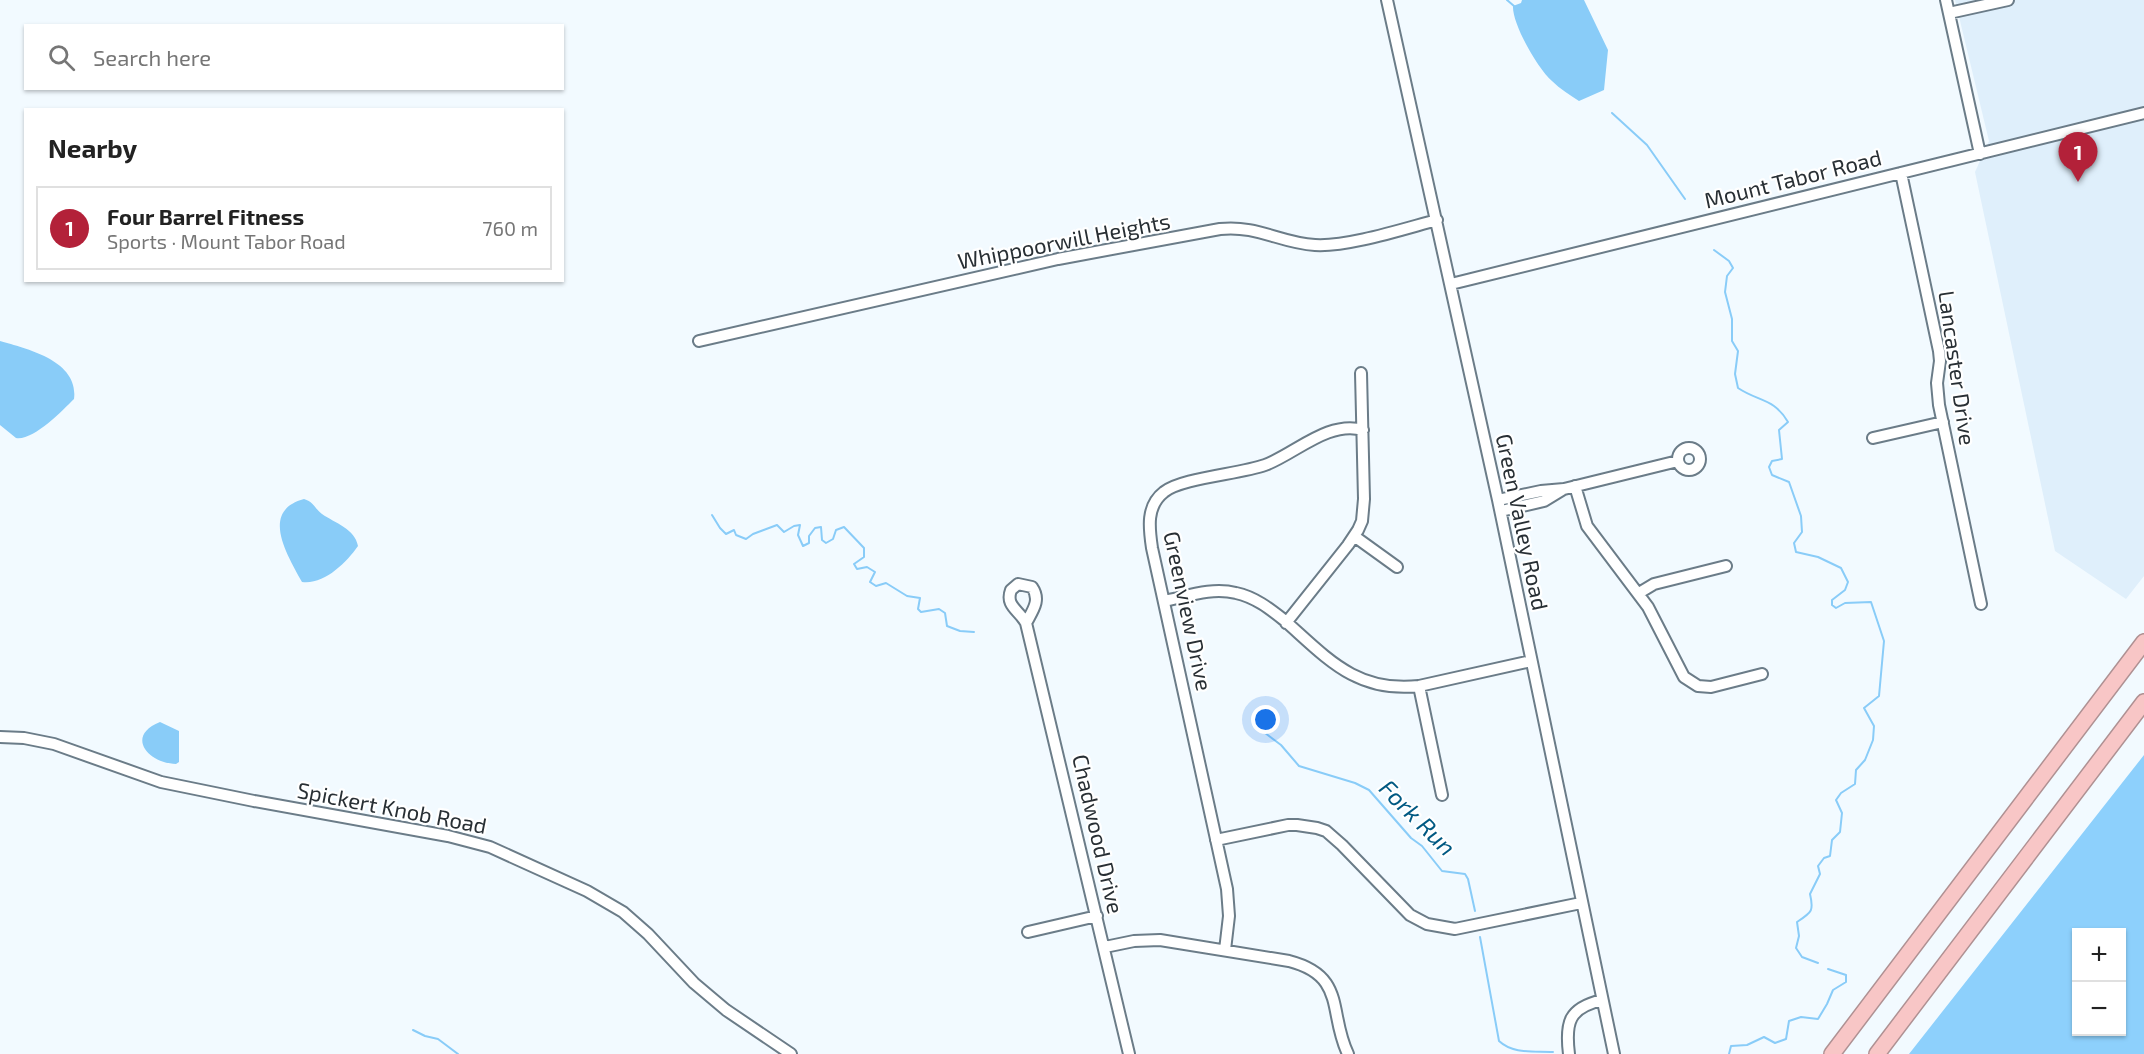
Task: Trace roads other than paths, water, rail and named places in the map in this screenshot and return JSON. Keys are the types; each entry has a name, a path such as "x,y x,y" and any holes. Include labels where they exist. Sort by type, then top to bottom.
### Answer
{"highway":[{"path":"1832,1054 2144,642"},
{"path":"1877,1054 2144,702"}],"street":[{"name":"Green Valley Road","path":"1387,0 1500,506 1614,1054"},
{"path":"1946,0 1980,154"},
{"path":"1949,13 2008,0"},
{"name":"Mount Tabor Road","path":"1451,284 2144,113"},
{"name":"Lancaster Drive","path":"1901,173 1939,351 1937,383 1939,405 1981,604"},
{"name":"Whippoorwill Heights","path":"699,341 1058,259 1220,229 1247,228 1300,243 1325,245 1437,220"},
{"path":"1286,622 1354,536 1362,521 1364,499 1361,373"},
{"path":"1873,438 1943,422"},
{"name":"Greenview Drive","path":"1225,950 1229,908 1149,527 1153,507 1163,492 1180,484 1263,466 1330,432 1351,428 1363,430"},
{"path":"1500,506 1541,491 1570,488 1678,461"},
{"path":"1570,488 1592,534 1639,593 1657,621 1680,670 1690,682 1698,686 1711,687 1762,674"},
{"path":"1354,536 1397,567"},
{"path":"1639,593 1653,584 1726,566"},
{"path":"1164,601 1212,591 1236,592 1262,604 1334,664 1355,677 1376,685 1419,686 1531,661"},
{"name":"Chadwood Drive","path":"1026,622 1129,1054"},
{"path":"1419,686 1442,795"},
{"name":"Spickert Knob Road","path":"0,737 39,740 54,744 161,782 448,836 497,849 586,891 623,912 648,934 694,983 726,1010 791,1054"},
{"path":"1216,840 1288,825 1307,826 1326,831 1342,844 1410,915 1437,926 1455,929 1581,903"},
{"path":"1028,932 1097,916"},
{"path":"1105,947 1134,941 1160,940 1289,961 1316,972 1332,993 1348,1054"},
{"path":"1569,1054 1567,1032 1572,1015 1582,1006 1602,1000"}],"waterway":[{"path":"1507,0 1514,6"},
{"path":"1612,113 1647,145 1685,199"},
{"path":"1714,250 1729,261 1733,268 1727,276 1725,292 1732,319 1732,341 1738,351 1735,374 1738,388 1772,404 1788,422 1779,430 1782,459 1772,461 1769,467 1772,475 1789,482 1801,516 1802,532 1794,543 1796,552 1818,557 1841,568 1848,582 1845,590 1832,600 1832,605 1836,608 1845,603 1871,602 1884,641 1879,696 1864,708 1874,726 1873,740 1865,760 1856,770 1855,784 1841,793 1836,800 1842,813 1840,832 1832,840 1830,856 1824,858 1818,866 1820,874 1810,894 1811,911 1797,922 1799,936 1796,948 1802,957 1818,963"},
{"name":"Fork Run","path":"712,515 726,534 734,530 736,535 746,539 777,525 784,532 800,525 798,535 803,546 809,543 809,536 815,528 821,527 822,540 826,543 833,539 836,530 844,527 864,548 864,557 854,564 857,569 867,567 875,572 870,582 876,586 886,583 907,596 920,598 918,609 921,612 939,609 945,613 947,626 960,631 974,632"},
{"name":"Fork Run","path":"1256,726 1281,745 1299,766 1355,783 1369,790 1411,838 1422,846 1442,871 1465,874 1475,911"},
{"name":"Fork Run","path":"1480,937 1499,1041 1517,1050 1553,1052"},
{"name":"Fork Run","path":"1729,1054 1731,1046 1747,1045 1764,1037 1775,1043 1786,1039 1789,1021 1801,1017 1818,1019 1833,990 1846,982 1846,975 1828,969"},
{"path":"413,1030 438,1039 458,1054"}],"place":[{"name":"Four Barrel Fitness","path":"2078,182"}]}
